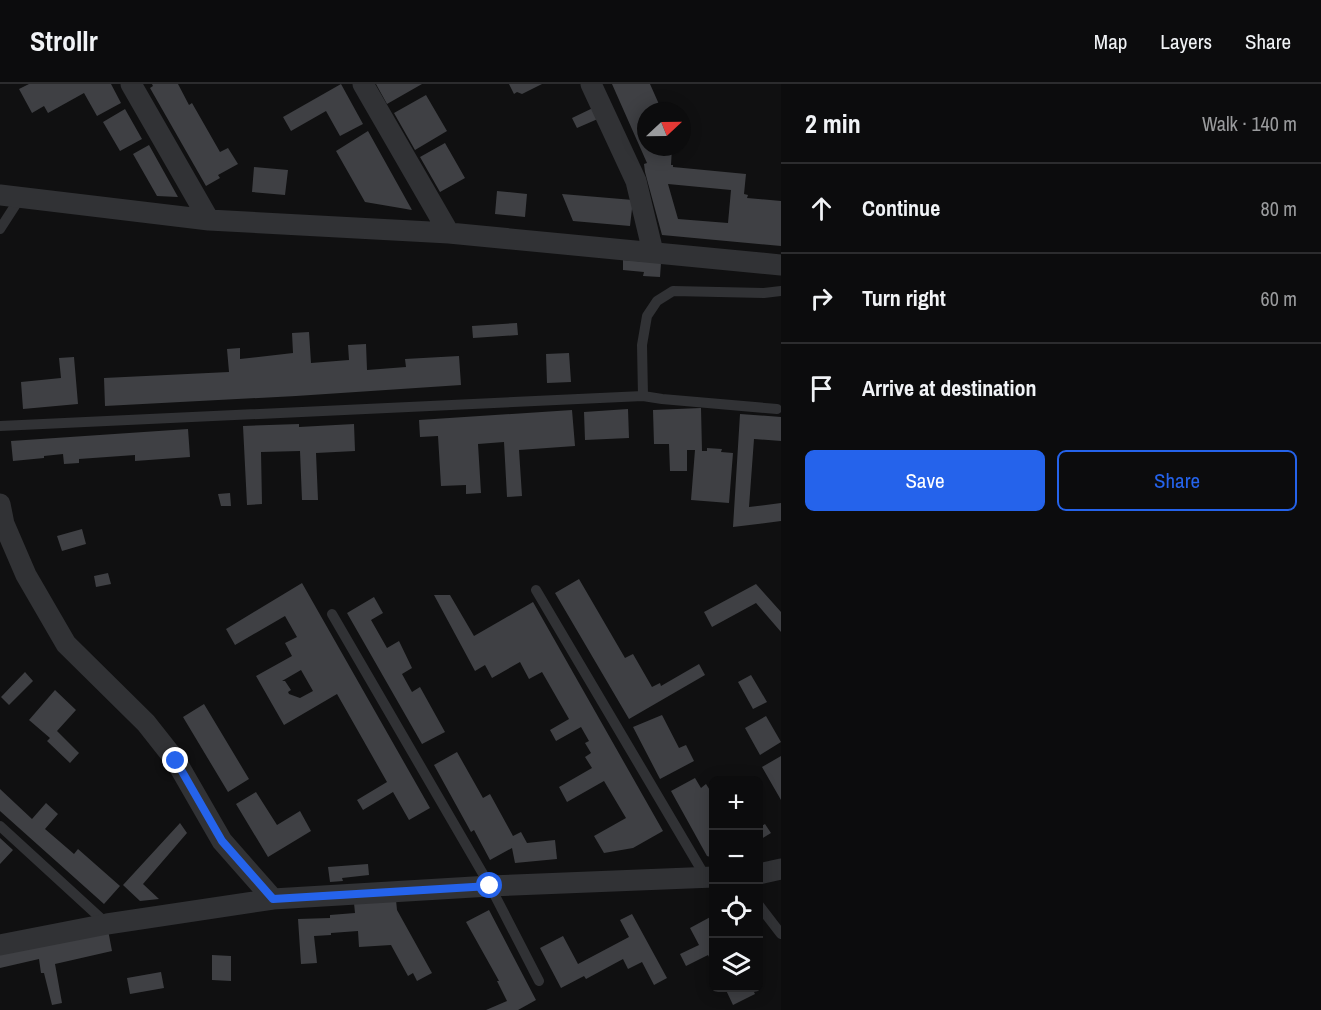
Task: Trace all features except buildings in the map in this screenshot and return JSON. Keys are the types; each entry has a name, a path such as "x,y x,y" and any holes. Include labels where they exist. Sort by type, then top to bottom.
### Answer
{"street":[{"path":"131,84 209,220"},
{"path":"363,84 449,233"},
{"path":"591,84 636,182 653,252"},
{"path":"10,196 209,220 449,233 781,265"},
{"path":"0,504 4,524 26,575 66,644 146,723 176,761 222,841 273,899"},
{"path":"763,873 781,869"},
{"path":"0,945 107,924 273,899 490,886 709,877"}],"lane":[{"path":"0,229 10,196"},
{"path":"643,396 642,345 647,316 657,301 673,291 764,293 781,291"},
{"path":"0,426 643,396 777,409"},
{"path":"536,590 709,875"},
{"path":"332,614 490,886 538,981"},
{"path":"0,826 107,924"},
{"path":"763,909 781,934"}],"route":[{"path":"176,761 222,841 273,899 490,886"}]}
